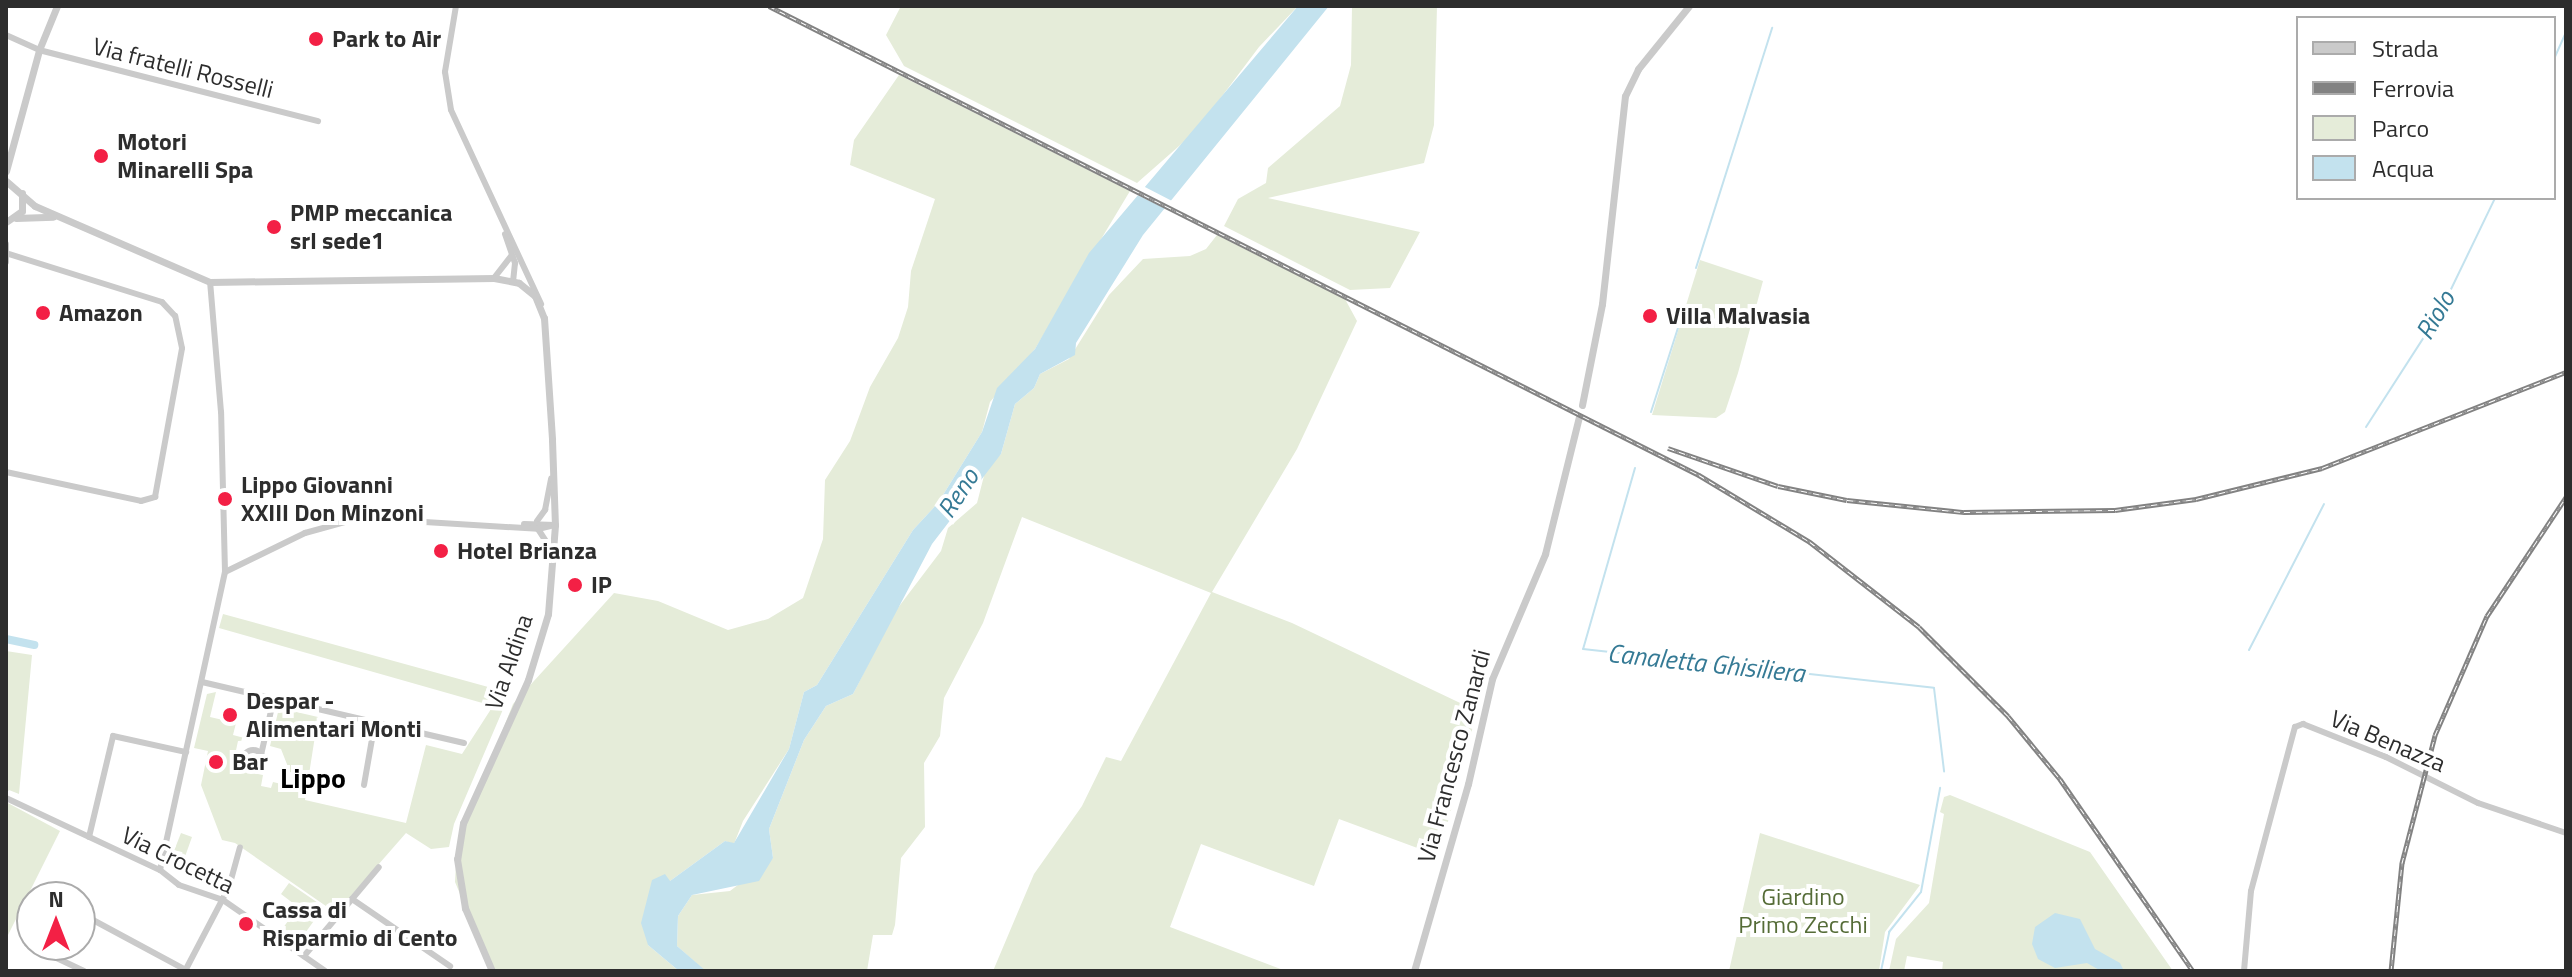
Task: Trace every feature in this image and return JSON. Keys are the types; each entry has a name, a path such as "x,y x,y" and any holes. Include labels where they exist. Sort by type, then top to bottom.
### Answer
{"street":[{"path":"6,171 39,50 57,6"},
{"name":"Via Aldina","path":"456,6 445,72 451,110 498,215 535,285 544,318 553,463 553,560 539,651 468,809 458,847 461,897 492,971"},
{"path":"1582,405 1602,304 1625,96 1638,69 1689,6"},
{"name":"Via fratelli Rosselli","path":"6,35 39,50 318,121"},
{"path":"9,221 23,206 11,158"},
{"path":"6,181 20,189 35,206 210,282 494,278 513,281 532,293 544,318"},
{"name":"Via Aldina","path":"498,215 511,252 513,281"},
{"path":"9,221 65,219"},
{"path":"6,244 8,258 162,302 175,316 182,348 155,497 141,501 6,472"},
{"path":"494,278 510,263 511,252"},
{"path":"160,870 225,572 221,412 210,282"},
{"name":"Via Francesco Zanardi","path":"1414,971 1468,784 1492,679 1545,554 1579,417"},
{"path":"537,521 547,505 553,463"},
{"path":"225,572 305,533 347,520 394,516 521,525 538,529 555,525"},
{"path":"521,525 537,521 555,525"},
{"path":"538,529 550,545 553,560"},
{"path":"202,682 464,743"},
{"path":"261,755 274,698"},
{"path":"364,785 375,722"},
{"name":"Via Benazza","path":"2244,971 2251,891 2295,727 2303,724 2386,757 2478,803 2566,833"},
{"path":"89,837 113,736 186,752"},
{"name":"Via Crocetta","path":"6,798 160,870 179,885 223,900 325,971"},
{"path":"96,922 186,971 223,900 240,847"},
{"path":"304,956 379,867"},
{"path":"352,899 450,966"},
{"path":"63,961 84,971"}],"green space":[{"path":"901,6 1298,6 1259,47 1195,132 1137,183 904,66 886,35"},
{"path":"1352,6 1437,6 1434,125 1424,163 1268,198 1420,232 1390,288 1350,290 1224,226 1238,199 1266,183 1268,168 1340,106 1351,65"},
{"path":"899,75 1130,191 1035,349 990,402 982,432 938,503 913,530 817,685 804,692 789,749 743,821 734,844 725,841 670,881 648,945 679,971 492,971 455,882 457,845 513,704 614,593 658,601 728,630 768,619 803,598 823,539 825,480 850,441 870,387 898,338 908,307 911,271 935,199 850,165 854,140"},
{"path":"1217,235 1345,299 1357,321 1297,449 1212,592 1292,623 1477,711 1439,856 1339,819 1314,886 1201,844 1170,927 1286,971 993,971 1034,874 1082,806 1106,757 1121,761 1211,593 1022,517 983,623 944,698 940,736 924,763 925,827 901,858 892,935 873,935 867,971 704,970 677,946 678,916 692,895 730,891 773,858 769,829 804,740 826,706 853,694 894,613 941,551 948,528 977,503 986,468 1001,454 1015,404 1034,388 1040,374 1069,359 1109,295 1143,259 1190,256 1206,249"},
{"path":"1700,260 1763,281 1738,373 1725,412 1716,418 1652,415"},
{"path":"223,614 510,693 454,824 449,847 431,849 406,833 336,913 235,843 222,840 201,785 208,751 194,748 207,694 216,692 210,717 236,723 233,735 252,740 238,741 232,769 263,775 261,786 271,788 273,782 298,788 301,775 290,772 281,749 270,746 279,708 318,717 305,800 406,823 426,745 462,754 493,706 219,628"},
{"path":"6,651 32,655 19,794 9,790 6,794"},
{"path":"1950,795 2090,852 2173,971 1942,971 1943,962 1907,956 1904,971 1889,971 1896,939 1929,903 1944,814 1940,812 1944,797"},
{"path":"6,802 60,831 35,881 16,881 16,919 6,939"},
{"path":"181,833 192,837 182,865 170,861"},
{"name":"Giardino Primo Zecchi","path":"1760,833 1920,885 1885,932 1879,971 1729,971"},
{"path":"289,883 324,907 300,940 283,928 298,907 281,894"}],"water":[{"name":"Reno","path":"1298,6 1329,6 1143,235 1076,343 1075,355 1040,374 1034,388 1015,404 1001,454 932,544 853,694 826,706 804,740 769,829 773,858 759,881 692,895 678,916 677,946 706,971 679,971 648,945 641,923 652,880 665,874 670,881 725,841 734,843 789,749 804,692 817,685 913,530 938,503 982,432 997,388 1035,349 1089,253"},
{"path":"2055,913 2080,919 2095,949 2120,963 2124,971 2101,971 2087,963 2055,968 2038,959 2032,944 2035,927"}],"pier":[{"path":"1143,186 1174,202 1168,210 1135,194"}],"waterway":[{"name":"Canaletta Ghisiliera","path":"1696,268 1772,28"},
{"name":"Riolo","path":"2556,54 2566,32"},
{"name":"Riolo","path":"2366,427 2440,312 2494,200"},
{"name":"Canaletta Ghisiliera","path":"1651,412 1685,306"},
{"name":"Canaletta Ghisiliera","path":"1635,468 1583,649 1934,688 1944,771"},
{"name":"Riolo","path":"2249,650 2324,504"},
{"path":"6,639 34,645"},
{"name":"Canaletta Ghisiliera","path":"1881,971 1889,932 1921,892 1940,788"}],"railway":[{"path":"769,6 1699,475 1810,542 1919,627 2008,716 2060,779 2193,971"},
{"path":"1668,448 1778,486 1847,500 1964,512 2115,510 2196,499 2322,468 2566,372"},
{"path":"2391,971 2402,863 2435,735 2487,616 2566,497"}],"place":[{"name":"Park to Air","path":"316,39"},
{"name":"Motori Minarelli Spa","path":"101,156"},
{"name":"PMP meccanica srl sede1","path":"274,227"},
{"name":"Amazon","path":"43,313"},
{"name":"Villa Malvasia","path":"1650,316"},
{"name":"Lippo Giovanni XXIII Don Minzoni","path":"225,499"},
{"name":"Hotel Brianza","path":"441,551"},
{"name":"IP","path":"575,585"},
{"name":"Despar - Alimentari Monti","path":"230,715"},
{"name":"Bar","path":"216,762"},
{"name":"Cassa di Risparmio di Cento","path":"246,924"}],"district":[{"name":"Lippo","path":"313,778"}]}
